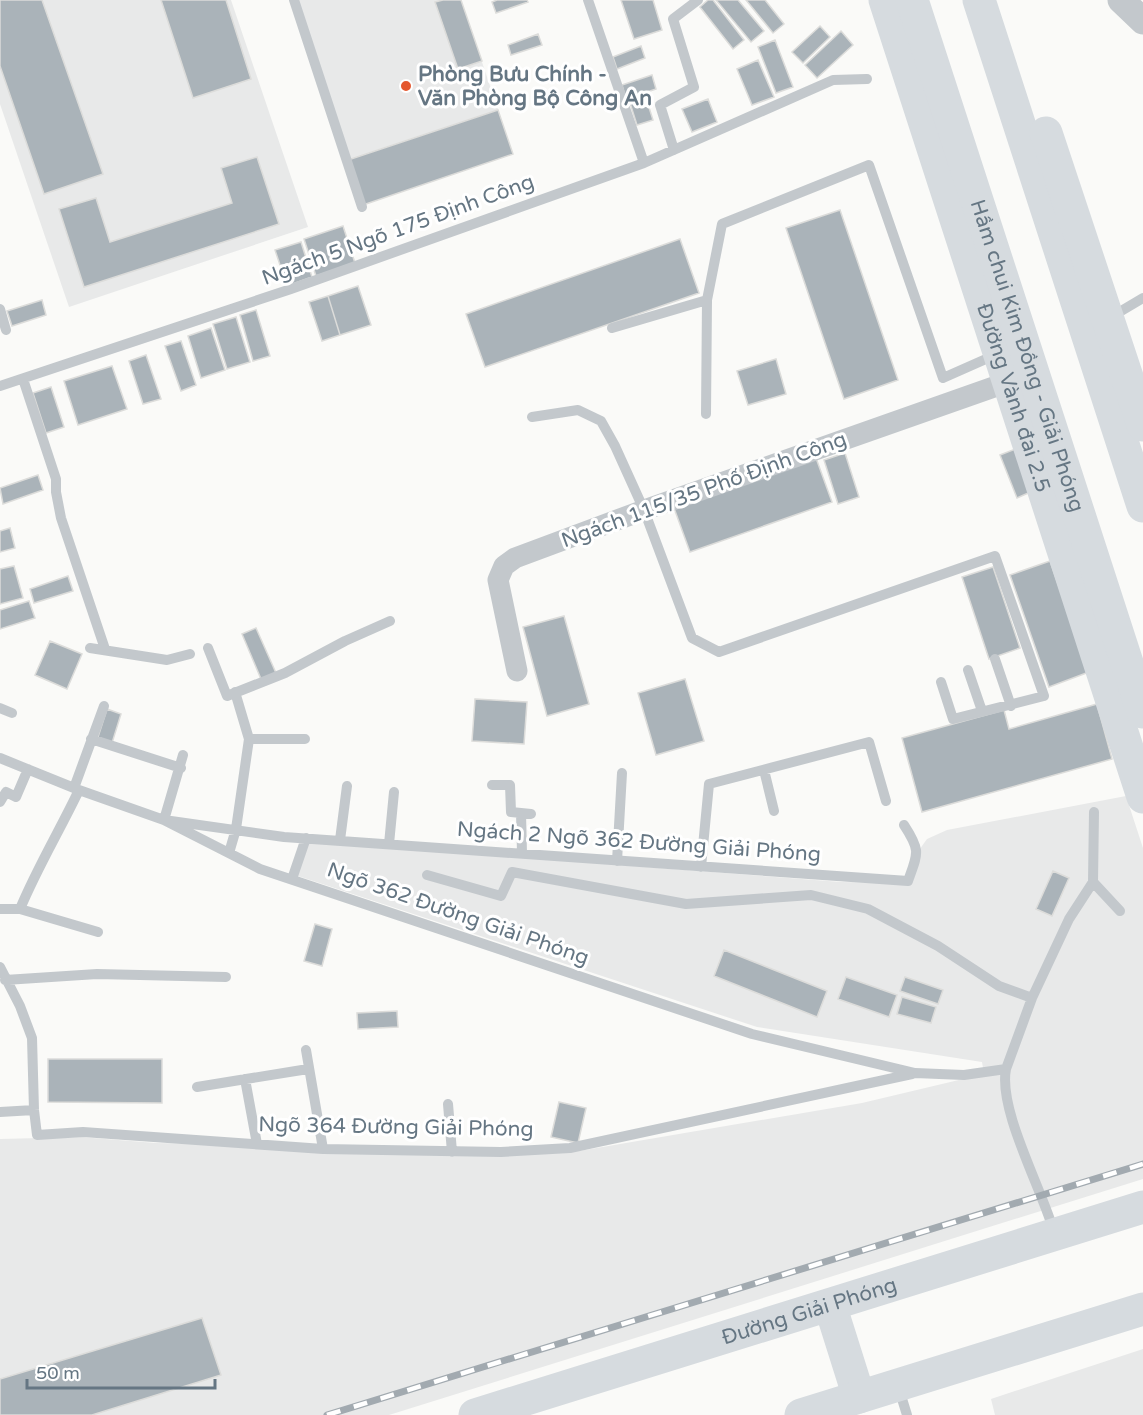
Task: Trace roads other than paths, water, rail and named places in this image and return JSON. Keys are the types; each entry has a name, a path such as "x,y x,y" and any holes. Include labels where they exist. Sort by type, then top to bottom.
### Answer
{"main road":[{"name":"Đường Vành đai 2.5","path":"885,0 1143,798"},
{"name":"Hầm chui Kim Đồng - Giải Phóng","path":"912,0 1143,712"},
{"path":"979,0 1143,506"},
{"path":"1001,0 1143,425"},
{"name":"Đường Giải Phóng","path":"475,1415 1143,1207"},
{"path":"830,1305 859,1397"},
{"path":"801,1415 859,1397 903,1400 1140,1310"}],"street":[{"path":"1121,0 1143,21"},
{"name":"Ngách 115/35 Phố Định Công","path":"517,671 498,580 504,566 515,558 644,510 1004,368"}],"lane":[{"path":"294,0 362,207"},
{"path":"588,0 645,162"},
{"path":"674,150 660,105 694,87 673,19 698,0"},
{"name":"Ngách 5 Ngõ 175 Định Công","path":"0,386 291,289 645,162 833,80 867,79"},
{"path":"706,414 707,300 722,224 869,165 943,378 1004,368"},
{"path":"1108,318 1143,298"},
{"path":"612,328 707,300"},
{"path":"0,309 6,330"},
{"path":"23,379 56,479 61,518 105,649"},
{"path":"532,417 578,410 601,421 644,510 692,638 719,652 995,556 1044,696 953,719 940,682"},
{"path":"208,648 227,696 285,673 345,641 390,621"},
{"path":"90,648 167,660 190,654"},
{"path":"995,659 1011,706"},
{"path":"968,670 982,711"},
{"path":"229,853 236,829 249,739 235,692"},
{"path":"20,909 77,789 104,706"},
{"path":"0,708 12,713"},
{"path":"92,739 181,768"},
{"path":"249,739 305,739"},
{"path":"701,867 709,784 869,742 886,801"},
{"path":"164,820 183,755"},
{"name":"Ngõ 362 Đường Giải Phóng","path":"0,758 164,820 260,869 752,1034 915,1073"},
{"path":"0,802 6,792 16,797 28,769"},
{"path":"764,770 774,811"},
{"path":"617,861 622,773"},
{"path":"492,785 510,785 511,812 526,813 522,853"},
{"path":"340,840 346,786"},
{"path":"389,844 394,792"},
{"path":"1055,1235 1050,1215 1011,1114 1004,1077 1032,998 1069,919 1093,882 1094,812"},
{"name":"Ngách 2 Ngõ 362 Đường Giải Phóng","path":"164,820 284,837 908,881 915,862 917,845 904,825"},
{"path":"292,879 306,838"},
{"path":"427,875 501,896 512,872 686,904 811,895 868,909 938,946 999,986 1032,998"},
{"path":"1093,882 1120,911"},
{"path":"0,909 20,909 98,932"},
{"name":"Ngõ 364 Đường Giải Phóng","path":"0,967 20,1006 32,1038 37,1135 83,1132 323,1149 501,1152 570,1148 915,1073"},
{"path":"5,980 97,974 226,977"},
{"path":"306,1050 323,1149"},
{"path":"197,1087 308,1069"},
{"path":"915,1073 964,1075 1006,1069"},
{"path":"245,1079 257,1144"},
{"path":"448,1104 452,1152"},
{"path":"0,1112 34,1110"}],"railway":[{"path":"327,1415 1143,1164"}],"place":[{"name":"Phòng Bưu Chính - Văn Phòng Bộ Công An","path":"406,86"}]}
